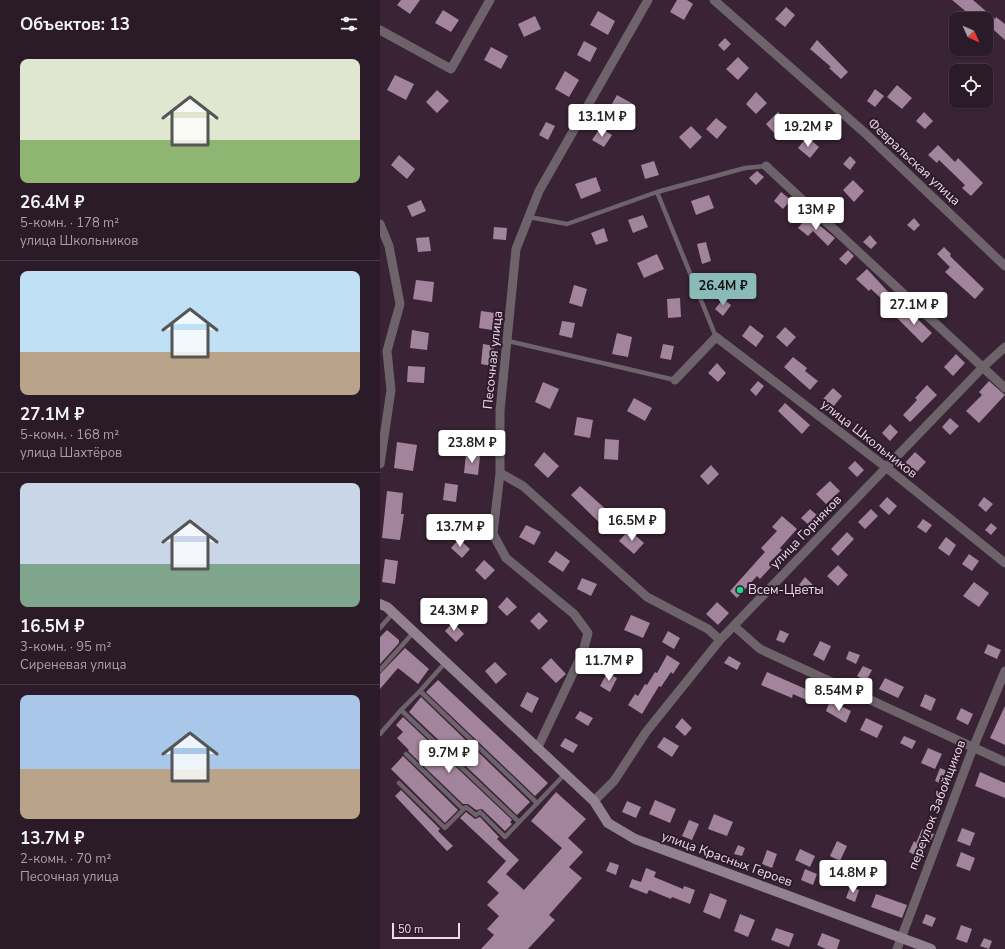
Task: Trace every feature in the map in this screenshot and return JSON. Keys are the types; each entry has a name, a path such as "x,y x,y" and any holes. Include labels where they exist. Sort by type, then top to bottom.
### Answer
{"main road":[{"name":"улица Красных Героев","path":"380,604 387,607 413,634 594,801 608,824 635,839 930,949"}],"street":[{"path":"380,30 451,69 490,0"},
{"name":"Песочная улица","path":"537,748 584,652 588,633 574,614 506,558 493,534 500,473 500,411 516,249 539,192 648,0"},
{"name":"Февральская улица","path":"714,0 865,133 1005,266"},
{"path":"766,166 1005,388"},
{"path":"380,224 389,246 400,304 383,349 391,390 380,464"},
{"path":"675,380 716,337"},
{"name":"улица Школьников","path":"716,337 887,468 1005,563"},
{"name":"улица Горняков","path":"594,801 614,781 646,732 720,640 1005,347"},
{"path":"500,473 522,486 647,597 708,629 720,640"},
{"path":"734,626 760,649 1005,762"},
{"name":"переулок Забойщиков","path":"897,949 972,748 1005,671"}],"lane":[{"path":"529,217 567,224 657,192 745,168 766,166"},
{"path":"657,192 716,337"},
{"path":"508,341 675,380"},
{"path":"380,628 393,613"},
{"path":"380,670 413,634"},
{"path":"380,734 445,663"},
{"path":"420,691 537,803"},
{"path":"402,710 519,822"},
{"path":"406,754 464,809 466,807 476,815 480,812 505,837 565,774"},
{"path":"398,783 445,828 464,809"}],"building":[{"path":"401,0 420,0 410,14 397,5"},
{"path":"677,0 687,0 693,4 684,20 670,12"},
{"path":"952,0 973,0 987,12 967,12"},
{"path":"786,7 795,15 785,27 775,19"},
{"path":"443,10 459,20 451,32 435,23"},
{"path":"598,11 615,21 608,35 590,25"},
{"path":"535,16 541,29 524,37 518,24"},
{"path":"993,17 995,19 996,17 1005,24 1005,40 993,29"},
{"path":"725,38 731,44 724,51 718,45"},
{"path":"817,40 848,72 841,79 829,68 831,67 810,49"},
{"path":"584,41 597,48 590,62 577,55"},
{"path":"491,47 508,56 501,69 484,60"},
{"path":"738,57 749,68 738,80 726,69"},
{"path":"565,71 579,80 569,97 555,89"},
{"path":"395,75 414,84 406,100 387,90"},
{"path":"897,85 912,98 902,109 887,97"},
{"path":"875,89 884,96 875,107 867,101"},
{"path":"437,90 449,101 437,113 426,102"},
{"path":"756,92 767,103 756,114 746,104"},
{"path":"617,95 633,104 626,118 609,109"},
{"path":"778,112 786,120 774,133 766,124"},
{"path":"924,112 933,121 925,129 916,121"},
{"path":"716,118 727,127 717,139 706,129"},
{"path":"546,122 555,126 548,140 539,135"},
{"path":"691,126 702,137 690,149 679,137"},
{"path":"600,128 612,135 604,147 592,140"},
{"path":"807,137 819,147 810,158 798,148"},
{"path":"938,145 955,162 958,158 983,183 971,196 962,188 965,185 939,160 937,163 928,155"},
{"path":"399,155 415,169 407,179 391,165"},
{"path":"850,156 856,162 850,170 843,164"},
{"path":"654,161 659,175 645,179 641,165"},
{"path":"757,171 764,177 756,185 749,178"},
{"path":"596,177 601,191 581,199 575,184"},
{"path":"853,180 864,191 854,202 843,190"},
{"path":"781,192 791,200 783,209 774,201"},
{"path":"709,195 714,208 696,215 691,201"},
{"path":"421,200 426,211 412,217 407,206"},
{"path":"643,215 648,227 633,233 628,220"},
{"path":"808,216 835,238 828,246 813,231 808,236 798,228"},
{"path":"914,218 920,225 914,231 907,225"},
{"path":"494,227 507,228 506,240 493,239"},
{"path":"604,228 608,241 596,245 591,233"},
{"path":"870,235 877,243 871,249 863,242"},
{"path":"429,237 431,251 418,252 416,238"},
{"path":"706,242 711,261 702,264 697,244"},
{"path":"944,247 951,254 950,256 984,289 975,299 945,272 950,267 937,254"},
{"path":"848,250 854,256 846,265 839,259"},
{"path":"657,254 664,269 644,278 637,263"},
{"path":"867,269 892,296 886,303 871,289 869,291 856,279"},
{"path":"416,280 434,282 432,302 413,299"},
{"path":"574,285 587,289 582,307 569,303"},
{"path":"680,298 681,317 668,318 667,299"},
{"path":"723,299 731,305 723,316 715,309"},
{"path":"906,308 932,333 922,343 897,318"},
{"path":"481,311 495,313 492,330 479,328"},
{"path":"562,321 575,323 572,338 559,335"},
{"path":"750,325 764,336 756,347 742,336"},
{"path":"785,327 796,337 787,347 776,337"},
{"path":"412,330 429,333 427,350 410,348"},
{"path":"617,333 632,337 628,357 612,354"},
{"path":"483,344 494,346 491,366 481,364"},
{"path":"663,344 674,346 671,360 660,358"},
{"path":"956,354 965,363 953,376 944,367"},
{"path":"793,357 807,368 805,371 818,381 810,390 784,367"},
{"path":"717,363 726,373 718,382 708,373"},
{"path":"408,366 425,367 424,383 407,382"},
{"path":"758,381 764,386 756,396 750,390"},
{"path":"989,381 1005,395 979,423 966,411 982,395 979,392"},
{"path":"543,382 559,389 550,409 535,402"},
{"path":"927,385 937,395 910,422 903,415 917,400 915,398"},
{"path":"833,388 842,396 833,407 823,399"},
{"path":"634,398 652,408 645,421 627,411"},
{"path":"785,403 810,425 802,434 778,411"},
{"path":"577,417 593,420 590,438 574,435"},
{"path":"950,418 959,426 950,435 942,427"},
{"path":"890,424 898,432 890,441 882,433"},
{"path":"605,439 619,440 618,460 604,459"},
{"path":"397,442 417,445 413,471 394,468"},
{"path":"544,452 559,466 548,478 534,465"},
{"path":"915,452 926,462 914,475 903,465"},
{"path":"466,454 480,456 478,475 464,473"},
{"path":"855,461 864,470 857,477 848,468"},
{"path":"711,465 719,474 708,485 700,476"},
{"path":"830,481 840,491 826,504 816,494"},
{"path":"445,483 458,485 456,502 443,500"},
{"path":"580,486 619,521 609,532 571,495"},
{"path":"387,491 403,493 401,514 404,514 400,540 382,538"},
{"path":"887,497 897,506 889,515 879,506"},
{"path":"984,497 993,504 986,512 978,505"},
{"path":"810,509 819,517 810,526 801,518"},
{"path":"871,509 878,516 865,529 858,522"},
{"path":"782,516 797,529 780,548 782,550 769,563 772,566 760,579 757,576 737,598 730,591 765,552 761,548 777,531 772,527"},
{"path":"923,519 932,525 926,533 917,527"},
{"path":"991,523 997,528 991,535 985,530"},
{"path":"526,525 541,532 534,545 519,537"},
{"path":"629,530 644,543 634,554 619,541"},
{"path":"847,532 854,539 838,556 831,549"},
{"path":"946,537 956,545 949,556 938,548"},
{"path":"459,539 470,549 462,558 451,548"},
{"path":"556,551 570,561 563,572 548,562"},
{"path":"969,554 979,561 972,571 962,564"},
{"path":"385,559 398,561 395,584 382,582"},
{"path":"484,560 495,570 485,580 475,570"},
{"path":"838,565 848,575 838,586 827,576"},
{"path":"805,577 815,587 809,594 799,585"},
{"path":"582,578 597,584 591,596 577,589"},
{"path":"974,582 989,593 979,607 963,596"},
{"path":"507,597 517,607 507,616 498,607"},
{"path":"717,602 729,613 718,625 706,614"},
{"path":"539,612 548,621 539,630 530,621"},
{"path":"631,615 650,623 643,638 624,630"},
{"path":"453,622 464,634 456,642 445,631"},
{"path":"387,630 399,640 399,643 380,664 380,637"},
{"path":"780,630 789,634 784,643 776,640"},
{"path":"668,631 680,638 674,649 662,642"},
{"path":"820,641 831,646 824,661 813,655"},
{"path":"988,644 1001,650 997,659 984,653"},
{"path":"405,648 429,669 418,684 398,668 380,689 380,674"},
{"path":"849,651 860,655 856,664 846,659"},
{"path":"667,655 680,663 673,674 671,672 661,687 659,686 642,714 628,705 635,694 638,696 645,684 647,685 655,672 657,673"},
{"path":"729,656 741,663 737,670 724,663"},
{"path":"551,658 566,674 556,683 541,668"},
{"path":"495,662 507,674 496,684 485,671"},
{"path":"863,666 872,670 866,681 857,676"},
{"path":"767,672 817,694 813,703 793,694 792,698 761,685"},
{"path":"607,673 617,678 610,692 600,686"},
{"path":"885,678 904,687 898,698 879,689"},
{"path":"438,680 548,783 535,796 426,692"},
{"path":"527,692 539,698 532,713 520,706"},
{"path":"925,694 936,699 931,711 920,706"},
{"path":"421,697 530,802 517,815 409,712"},
{"path":"830,701 851,711 846,723 826,711"},
{"path":"1005,706 1005,745 990,738"},
{"path":"961,708 973,714 968,725 956,719"},
{"path":"580,711 593,718 588,726 575,718"},
{"path":"403,717 512,820 510,822 512,824 505,831 482,809 476,810 468,804 463,804 408,751 409,750 397,738 403,732 396,725"},
{"path":"682,718 692,728 685,736 675,727"},
{"path":"866,718 883,726 877,738 860,730"},
{"path":"904,736 916,741 912,749 900,743"},
{"path":"664,737 679,746 672,757 657,747"},
{"path":"565,738 578,745 573,753 560,746"},
{"path":"928,748 942,754 935,769 921,763"},
{"path":"403,756 458,810 445,823 391,769"},
{"path":"940,768 950,772 945,785 935,781"},
{"path":"980,772 1005,783 1005,798 975,786"},
{"path":"401,790 440,829 438,831 453,846 447,851 395,796"},
{"path":"556,792 586,819 568,838 583,852 569,867 582,878 549,915 555,920 528,949 481,949 494,935 487,929 499,916 487,905 499,893 487,882 506,861 460,818 466,812 475,819 480,817 499,837 497,839 519,860 506,874 524,890 562,848 531,821"},
{"path":"655,800 676,809 670,823 649,814"},
{"path":"627,801 641,807 636,818 622,812"},
{"path":"714,814 733,822 727,836 708,829"},
{"path":"689,820 699,824 692,840 682,836"},
{"path":"962,828 975,833 970,846 957,841"},
{"path":"922,829 934,834 930,842 928,841 921,858 909,852 914,841 916,843"},
{"path":"837,841 847,846 840,861 830,856"},
{"path":"738,845 745,848 742,856 734,854"},
{"path":"800,849 815,856 810,867 795,860"},
{"path":"767,850 777,854 772,868 762,864"},
{"path":"961,852 975,858 970,871 956,866"},
{"path":"610,862 619,865 616,875 606,871"},
{"path":"646,868 656,872 654,877 683,889 684,886 695,890 690,904 672,897 671,899 649,890 647,894 629,887 632,879 641,882"},
{"path":"805,869 817,874 813,885 801,880"},
{"path":"850,887 859,890 855,902 846,898"},
{"path":"710,893 727,900 720,919 703,912"},
{"path":"876,894 907,905 902,918 871,907"},
{"path":"740,914 755,920 748,937 734,931"},
{"path":"926,914 936,918 932,927 922,923"},
{"path":"961,925 972,929 967,943 956,939"},
{"path":"776,928 794,934 789,947 771,940"},
{"path":"822,933 840,940 837,949 826,949 817,945"},
{"path":"984,938 992,941 989,949 980,946"}],"place":[{"name":"Всем-Цветы","path":"740,590"}]}
